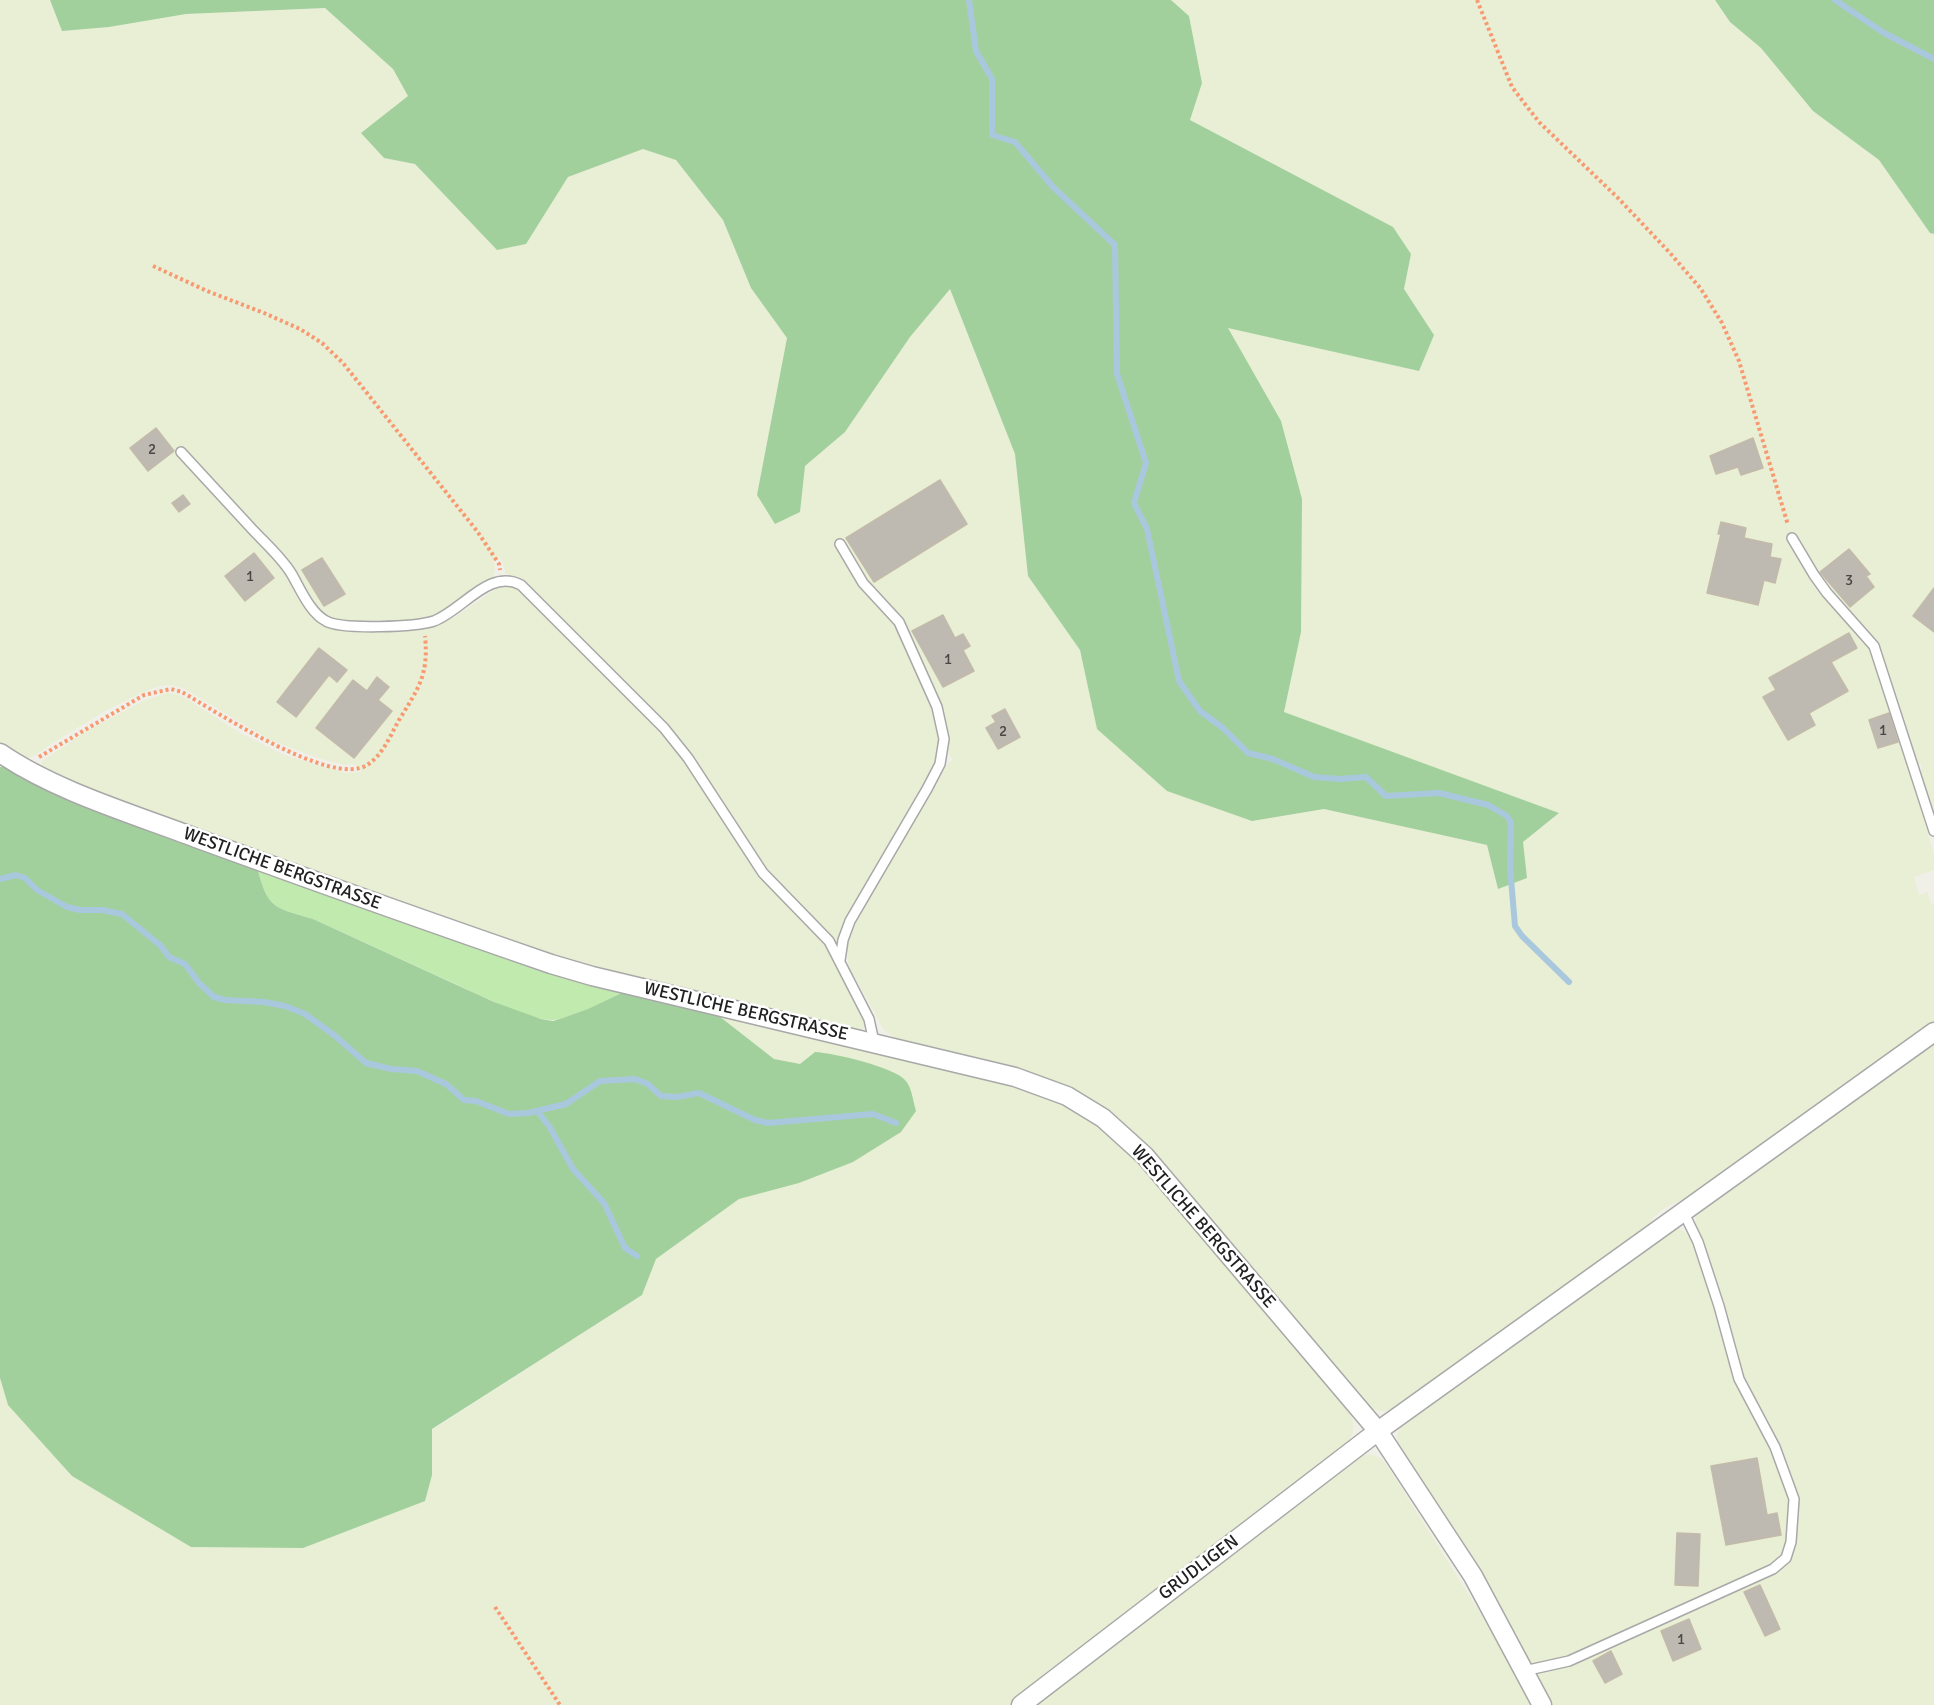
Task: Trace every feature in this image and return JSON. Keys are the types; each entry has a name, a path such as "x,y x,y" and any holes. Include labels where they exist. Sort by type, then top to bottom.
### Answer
{"street":[{"name":"WESTLICHE BERGSTRASSE","path":"0,753 28,769 106,805 551,964 592,976 1015,1077 1067,1096 1103,1119 1145,1156 1378,1431 1473,1576 1542,1705"},
{"name":"GRUDLIGEN","path":"1021,1705 1378,1431 1934,1032"}],"lane":[{"path":"181,452 286,566 323,620 333,624 352,626 423,623 448,614 501,579 513,580 521,585 664,728 688,758 763,873 829,941 869,1019 874,1042"},
{"path":"1792,538 1827,593 1874,646 1934,831"},
{"path":"840,544 863,583 899,622 937,706 944,740 940,764 850,921 843,940 840,960"},
{"path":"1524,1671 1569,1660 1773,1569 1786,1558 1791,1542 1794,1499 1775,1447 1739,1379 1698,1242 1683,1211"}],"path":[{"path":"1477,0 1512,87 1540,123 1618,198 1670,253 1701,289 1722,323 1739,361 1792,538"},
{"path":"153,267 291,325 322,343 344,363 477,531 499,564 501,579"},
{"path":"28,769 42,754 144,695 171,689 182,692 287,752 340,768 358,768 367,765 380,753 422,682 427,656 423,623"},
{"path":"495,1607 560,1705"}],"green space":[{"path":"0,0 50,0 62,31 109,27 186,14 325,8 393,69 408,96 362,133 384,158 415,164 497,250 526,244 568,177 643,149 676,160 723,220 751,288 787,338 757,495 800,512 805,466 845,432 910,337 950,289 1015,454 1028,576 1080,650 1097,729 1252,821 1324,809 1487,845 1498,889 1523,842 1559,813 1284,712 1301,632 1250,369 1227,327 1418,371 1434,335 1404,289 1411,254 1393,227 1190,120 1202,83 1189,16 1171,0 1715,0 1730,22 1761,48 1813,111 1879,160 1930,233 1934,234 1934,818 1921,773 1921,763 1909,769 1934,854 1934,870 1914,877 1919,895 1927,892 1931,904 1934,903 1934,1026 1689,1197 1666,1207 1654,1217 1643,1232 1402,1405 1381,1411 1372,1409 1190,1197 1110,1113 1087,1097 1041,1077 905,1042 884,1030 848,965 847,947 859,914 948,764 953,760 940,740 935,767 852,909 837,942 768,870 688,749 650,707 527,583 519,577 506,574 501,558 493,561 495,567 493,578 442,614 444,622 455,617 497,588 512,586 522,590 669,739 696,776 740,846 822,938 866,1023 865,1028 862,1029 852,1029 602,970 518,945 81,788 42,768 42,761 87,731 143,701 167,693 177,694 187,699 240,733 284,755 346,773 362,772 353,764 344,765 318,758 268,739 183,688 170,685 159,686 141,693 105,711 26,759 0,746"},
{"path":"50,0 1171,0 1189,16 1202,83 1190,120 1393,227 1411,254 1404,289 1434,335 1419,371 1228,328 1281,421 1302,499 1301,632 1284,712 1559,813 1523,842 1527,878 1498,889 1487,845 1324,809 1252,821 1167,791 1097,729 1080,650 1028,576 1015,454 950,289 910,337 845,432 805,466 800,512 775,524 757,495 787,338 751,288 723,220 676,160 643,149 568,177 526,244 497,250 415,164 384,158 361,133 408,96 393,69 325,8 186,14 109,27 62,31"},
{"path":"1715,0 1934,0 1934,234 1930,233 1879,160 1813,111 1761,48 1730,22"},
{"path":"0,767 8,767 257,867 269,899 281,908 313,919 494,1002 553,1021 588,1009 628,990 710,1009 774,1059 800,1064 815,1052 848,1058 889,1070 905,1080 916,1111 901,1132 853,1162 799,1183 739,1199 656,1259 642,1295 432,1429 432,1475 425,1501 303,1548 191,1547 72,1476 8,1405 0,1378"},
{"path":"257,867 628,990 568,1017 551,1020 530,1016 313,919 281,908 269,899"},
{"path":"710,1009 988,1076 1056,1097 1088,1116 1114,1137 1154,1176 1332,1384 1353,1421 1353,1433 1349,1440 1086,1645 1050,1669 1011,1705 0,1705 0,1378 8,1405 432,1475 432,1430 642,1295 656,1259 739,1199 799,1183 853,1162 895,1072 866,1064 806,1059 800,1064 792,1064 774,1059"},
{"path":"1934,1040 1934,1705 1549,1705 1398,1448 1397,1434 1401,1425 1672,1228 1679,1228 1688,1235 1699,1256 1706,1254 1695,1224 1697,1207"},
{"path":"1374,1455 1382,1459 1390,1470 1484,1619 1533,1705 1028,1705 1357,1457"}],"building":[{"path":"156,428 174,451 148,471 130,448"},
{"path":"1753,438 1763,468 1741,475 1738,467 1716,474 1710,456"},
{"path":"940,480 967,524 874,582 846,538"},
{"path":"183,495 190,504 179,512 172,503"},
{"path":"1721,522 1746,528 1744,538 1772,544 1770,557 1781,559 1775,583 1764,580 1758,605 1707,593 1721,534 1718,534"},
{"path":"1849,549 1870,574 1866,576 1874,587 1850,607 1820,572"},
{"path":"254,553 274,578 245,601 225,576"},
{"path":"322,558 345,594 324,606 302,570"},
{"path":"1934,588 1934,632 1913,616"},
{"path":"943,615 955,638 963,634 970,646 963,650 974,671 943,687 912,631"},
{"path":"1849,633 1857,648 1831,662 1848,691 1809,713 1815,725 1788,740 1763,697 1776,690 1769,678"},
{"path":"319,648 347,670 337,682 329,675 296,717 277,702"},
{"path":"377,677 389,687 378,700 392,711 354,758 316,728 353,680 367,691"},
{"path":"1005,709 1020,737 998,749 986,728 996,722 992,716"},
{"path":"1889,713 1898,742 1878,748 1869,720"},
{"path":"1757,1458 1767,1515 1777,1513 1781,1535 1726,1545 1711,1466"},
{"path":"1677,1533 1700,1534 1698,1586 1675,1585"},
{"path":"1760,1585 1780,1629 1765,1636 1744,1592"},
{"path":"1689,1619 1701,1649 1673,1661 1661,1631"},
{"path":"1611,1651 1622,1674 1605,1683 1593,1661"}],"waterway":[{"path":"969,0 976,51 992,79 992,135 1015,142 1053,187 1115,245 1117,374 1146,463 1134,503 1147,529 1179,681 1200,711 1223,728 1248,753 1273,759 1314,777 1340,779 1366,777 1386,796 1439,793 1488,805 1507,816 1511,823 1510,867 1515,926 1522,936 1569,982"},
{"path":"1835,0 1884,33 1934,59"},
{"path":"0,879 16,875 25,878 37,890 67,907 122,914 161,946 169,957 185,964 199,983 214,997 285,1006 305,1014 366,1063 391,1069 417,1071 446,1084 464,1100 476,1101 509,1114 528,1113 566,1104 600,1081 635,1079 648,1084 661,1096 677,1097 699,1093 755,1120 768,1123 873,1114 896,1123"},
{"path":"537,1111 549,1126 573,1169 604,1203 625,1248 637,1256"}]}
